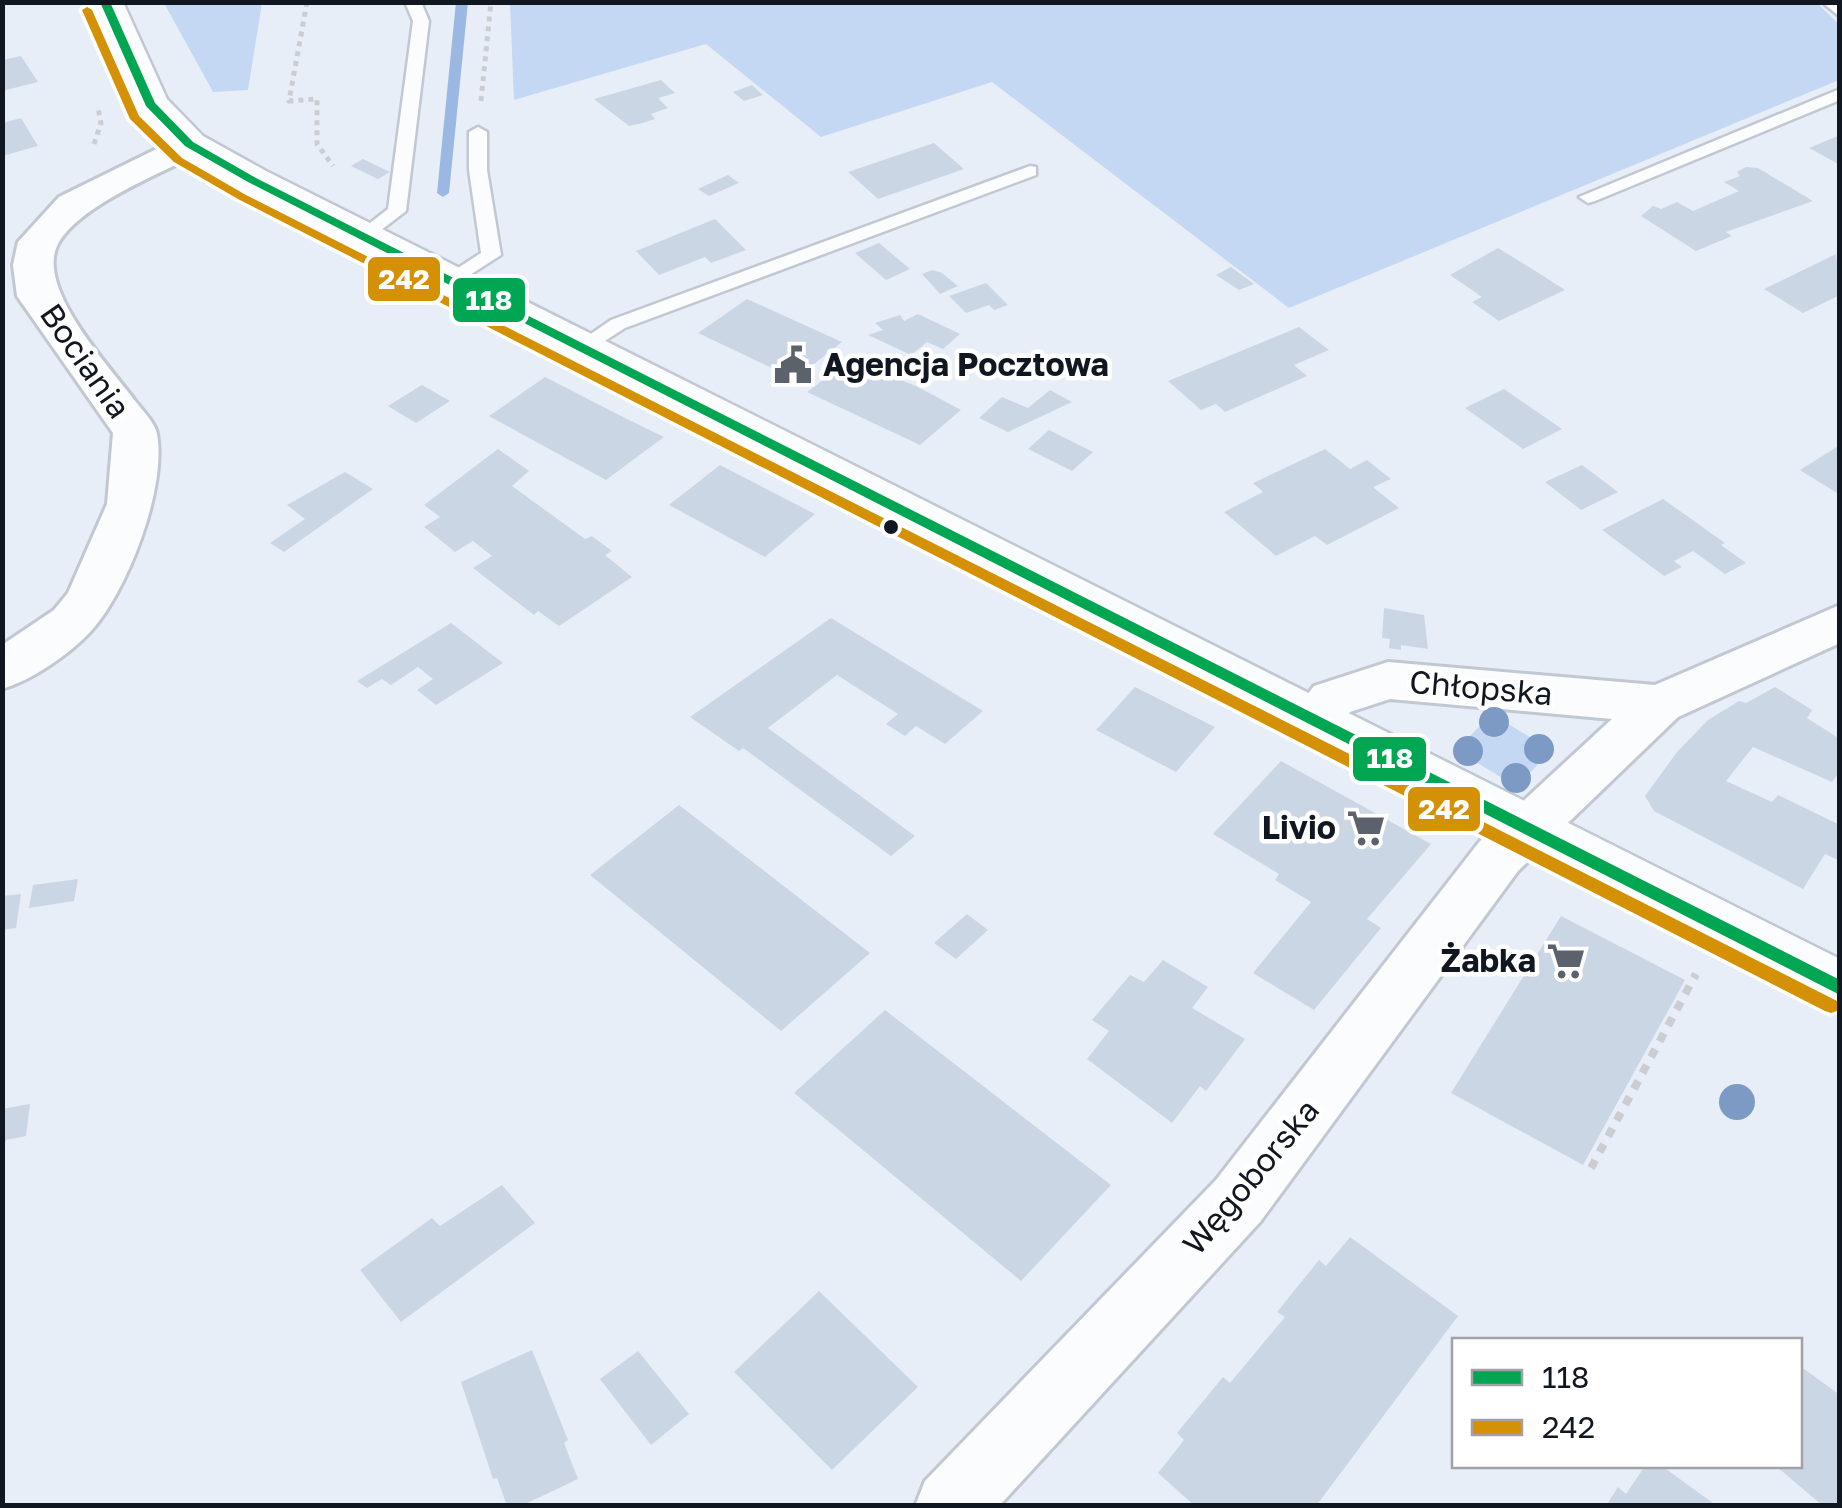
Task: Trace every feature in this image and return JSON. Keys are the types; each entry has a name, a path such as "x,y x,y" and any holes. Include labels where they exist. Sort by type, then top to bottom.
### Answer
{"street":[{"path":"105,2 150,104 189,144 579,349 1840,988"},
{"name":"Bociania","path":"2,671 71,622 89,600 130,504 134,432 38,296 33,264 38,242 54,221 97,190 189,144"},
{"name":"Chłopska","path":"1528,830 1660,704 1840,622"},
{"name":"Chłopska","path":"1314,720 1332,700 1388,680 1660,704"},
{"name":"Węgoborska","path":"950,1506 1238,1201 1498,856 1528,830"}],"lane":[{"path":"363,238 396,212 421,21 414,2"},
{"path":"1830,2 1840,12"},
{"path":"1588,196 1840,94"},
{"path":"448,282 491,255 478,170 478,132"},
{"path":"579,349 618,324 1030,171"}],"path":[{"path":"307,2 288,101 317,99 311,130 323,158 345,172"},
{"path":"478,132 491,2"},
{"path":"93,92 102,123 90,156 70,182 97,190"},
{"path":"1591,1168 1701,965"}],"shaded area":[{"path":"164,3 262,3 248,90 213,92"},
{"path":"510,3 1817,3 1839,24 1839,80 1289,308 992,82 821,137 706,44 514,100"},
{"path":"1492,714 1551,750 1517,787 1456,750"}],"building":[{"path":"21,56 38,82 2,91 2,60"},
{"path":"661,80 675,93 658,98 668,108 651,114 655,119 643,123 629,126 594,99"},
{"path":"752,85 763,95 744,101 733,92"},
{"path":"21,118 38,146 2,156 2,123"},
{"path":"1840,135 1840,165 1809,148"},
{"path":"934,143 964,169 878,199 848,172"},
{"path":"363,159 390,172 378,179 351,166"},
{"path":"1746,167 1758,168 1813,201 1726,232 1732,236 1696,251 1641,216 1653,206 1661,209 1677,202 1693,211 1739,191 1724,182 1740,176 1737,172"},
{"path":"728,175 739,183 709,196 698,189"},
{"path":"715,219 746,250 711,263 705,257 659,275 636,251"},
{"path":"879,243 910,269 886,280 855,253"},
{"path":"1498,248 1565,290 1499,321 1472,302 1482,297 1450,275"},
{"path":"1836,254 1840,295 1803,313 1764,289"},
{"path":"1231,267 1254,284 1239,290 1216,275"},
{"path":"932,270 958,286 940,294 922,274"},
{"path":"986,283 1008,305 994,310 989,305 966,313 949,296"},
{"path":"747,299 842,342 795,379 698,333"},
{"path":"918,314 960,334 943,349 927,342 911,355 868,335 883,330 875,323 900,315 904,321"},
{"path":"1299,327 1329,350 1294,365 1307,376 1225,412 1216,404 1201,410 1168,381"},
{"path":"851,359 961,410 920,445 807,392"},
{"path":"545,377 664,437 606,480 489,416"},
{"path":"422,385 450,401 416,423 388,406"},
{"path":"1504,389 1562,429 1523,449 1465,408"},
{"path":"1050,390 1072,402 1008,432 979,418 1002,397 1028,408"},
{"path":"1049,430 1093,452 1072,471 1028,449"},
{"path":"1840,445 1840,495 1800,470"},
{"path":"498,449 529,471 512,486 585,539 592,536 612,551 605,555 632,577 559,626 538,611 534,615 473,568 492,556 473,541 455,552 424,527 440,517 424,505"},
{"path":"1325,449 1350,469 1367,460 1391,479 1373,487 1399,508 1327,545 1315,536 1276,556 1224,512 1263,492 1253,483"},
{"path":"720,465 815,514 765,557 669,505"},
{"path":"1582,465 1618,492 1581,510 1545,482"},
{"path":"345,472 373,489 284,552 270,543 305,519 287,505"},
{"path":"1663,499 1725,543 1721,545 1746,563 1725,574 1693,551 1674,561 1682,567 1664,576 1602,530"},
{"path":"1384,608 1424,615 1428,649 1401,645 1401,650 1389,648 1390,639 1382,638"},
{"path":"831,618 983,711 945,744 916,726 905,736 886,724 898,714 837,675 768,728 915,836 891,856 743,748 739,751 690,717"},
{"path":"451,623 503,663 436,705 417,690 433,679 418,667 391,685 382,679 367,688 357,681"},
{"path":"1135,687 1215,727 1176,772 1096,730"},
{"path":"1775,687 1812,710 1807,718 1840,739 1840,771 1832,782 1753,747 1726,781 1772,802 1778,795 1840,825 1838,860 1825,854 1803,889 1654,811 1645,796 1677,752 1708,720 1739,701 1746,703"},
{"path":"1281,761 1431,844 1367,919 1381,928 1314,1010 1253,973 1311,902 1275,880 1279,874 1213,834"},
{"path":"679,805 870,953 781,1031 590,875"},
{"path":"78,879 74,901 29,908 33,885"},
{"path":"21,894 16,928 2,930 2,896"},
{"path":"967,914 988,930 956,959 934,943"},
{"path":"1561,916 1685,980 1583,1165 1451,1093"},
{"path":"1163,960 1208,987 1192,1008 1245,1039 1206,1091 1200,1086 1172,1123 1087,1059 1109,1031 1092,1020 1130,975 1144,982"},
{"path":"885,1010 1111,1185 1021,1281 794,1093"},
{"path":"30,1104 26,1136 6,1140 2,1153 2,1109"},
{"path":"502,1185 535,1223 401,1322 360,1270 432,1218 440,1226"},
{"path":"1350,1237 1458,1316 1316,1506 1195,1506 1158,1473 1184,1440 1177,1433 1223,1377 1230,1383 1285,1317 1277,1312 1319,1260 1326,1266"},
{"path":"819,1291 918,1387 832,1470 734,1372"},
{"path":"532,1350 568,1440 564,1443 578,1479 521,1506 507,1506 497,1478 493,1479 461,1382"},
{"path":"638,1351 689,1414 651,1445 600,1379"},
{"path":"1802,1367 1840,1395 1840,1506 1823,1506 1778,1468 1802,1468"},
{"path":"1644,1468 1665,1468 1717,1506 1606,1506 1618,1487 1626,1494"}],"waterway":[{"path":"443,193 462,2"}],"transit line":[{"name":"118","path":"105,2 150,104 189,144 252,180 1840,988"},
{"name":"242","path":"87,10 134,117 178,160 242,197 1831,1006"}],"place":[{"name":"Agencja Pocztowa","path":"793,365"},
{"name":"Livio","path":"1366,828"},
{"name":"Żabka","path":"1566,961"}]}
